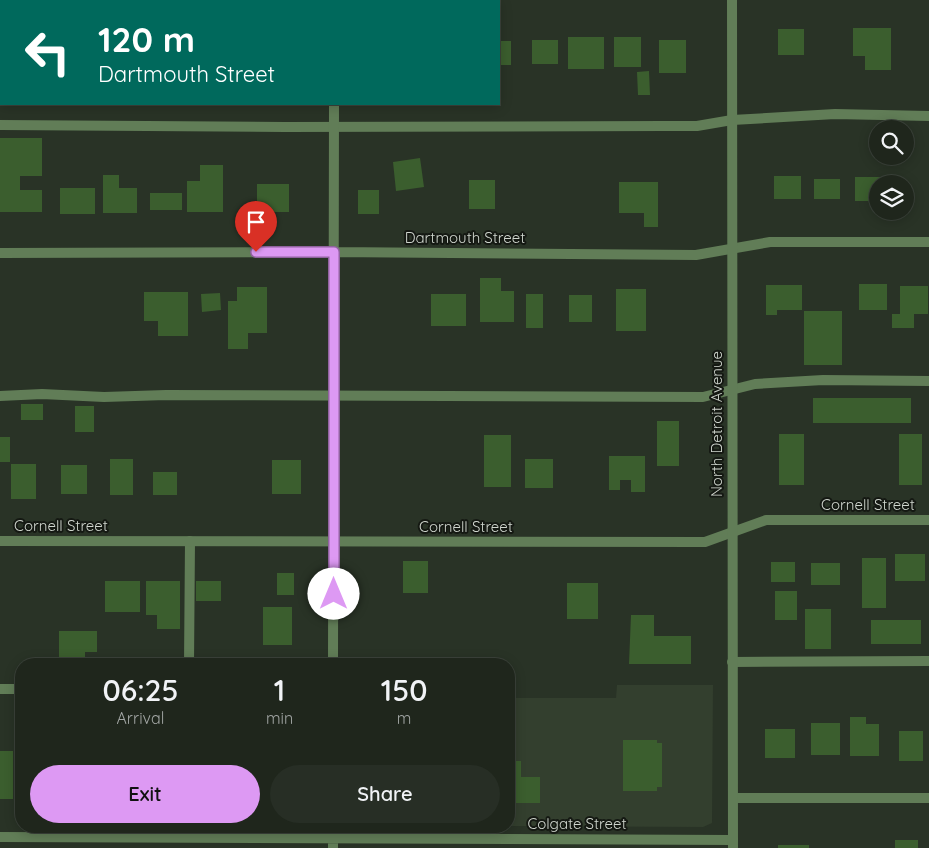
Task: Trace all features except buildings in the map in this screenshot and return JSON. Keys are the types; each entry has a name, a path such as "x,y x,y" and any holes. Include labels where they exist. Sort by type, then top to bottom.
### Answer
{"street":[{"name":"North Detroit Avenue","path":"732,0 733,844"},
{"path":"333,658 334,105"},
{"path":"0,125 334,127 689,126 732,120 835,114 929,116"},
{"name":"Dartmouth Street","path":"0,252 696,255 770,242 929,242"},
{"path":"0,396 42,394 104,397 334,395 703,397 755,384 823,380 929,381"},
{"name":"Cornell Street","path":"0,541 705,542 766,520 929,520"},
{"path":"189,658 190,541"},
{"path":"732,662 929,661"},
{"path":"0,689 15,689"},
{"path":"733,798 929,798"},
{"name":"Colgate Street","path":"0,837 189,837 333,843 733,844"}],"shaded area":[{"path":"617,685 713,685 712,823 703,827 515,826 515,698 616,698"}],"route":[{"path":"256,252 334,252 334,594"}]}
